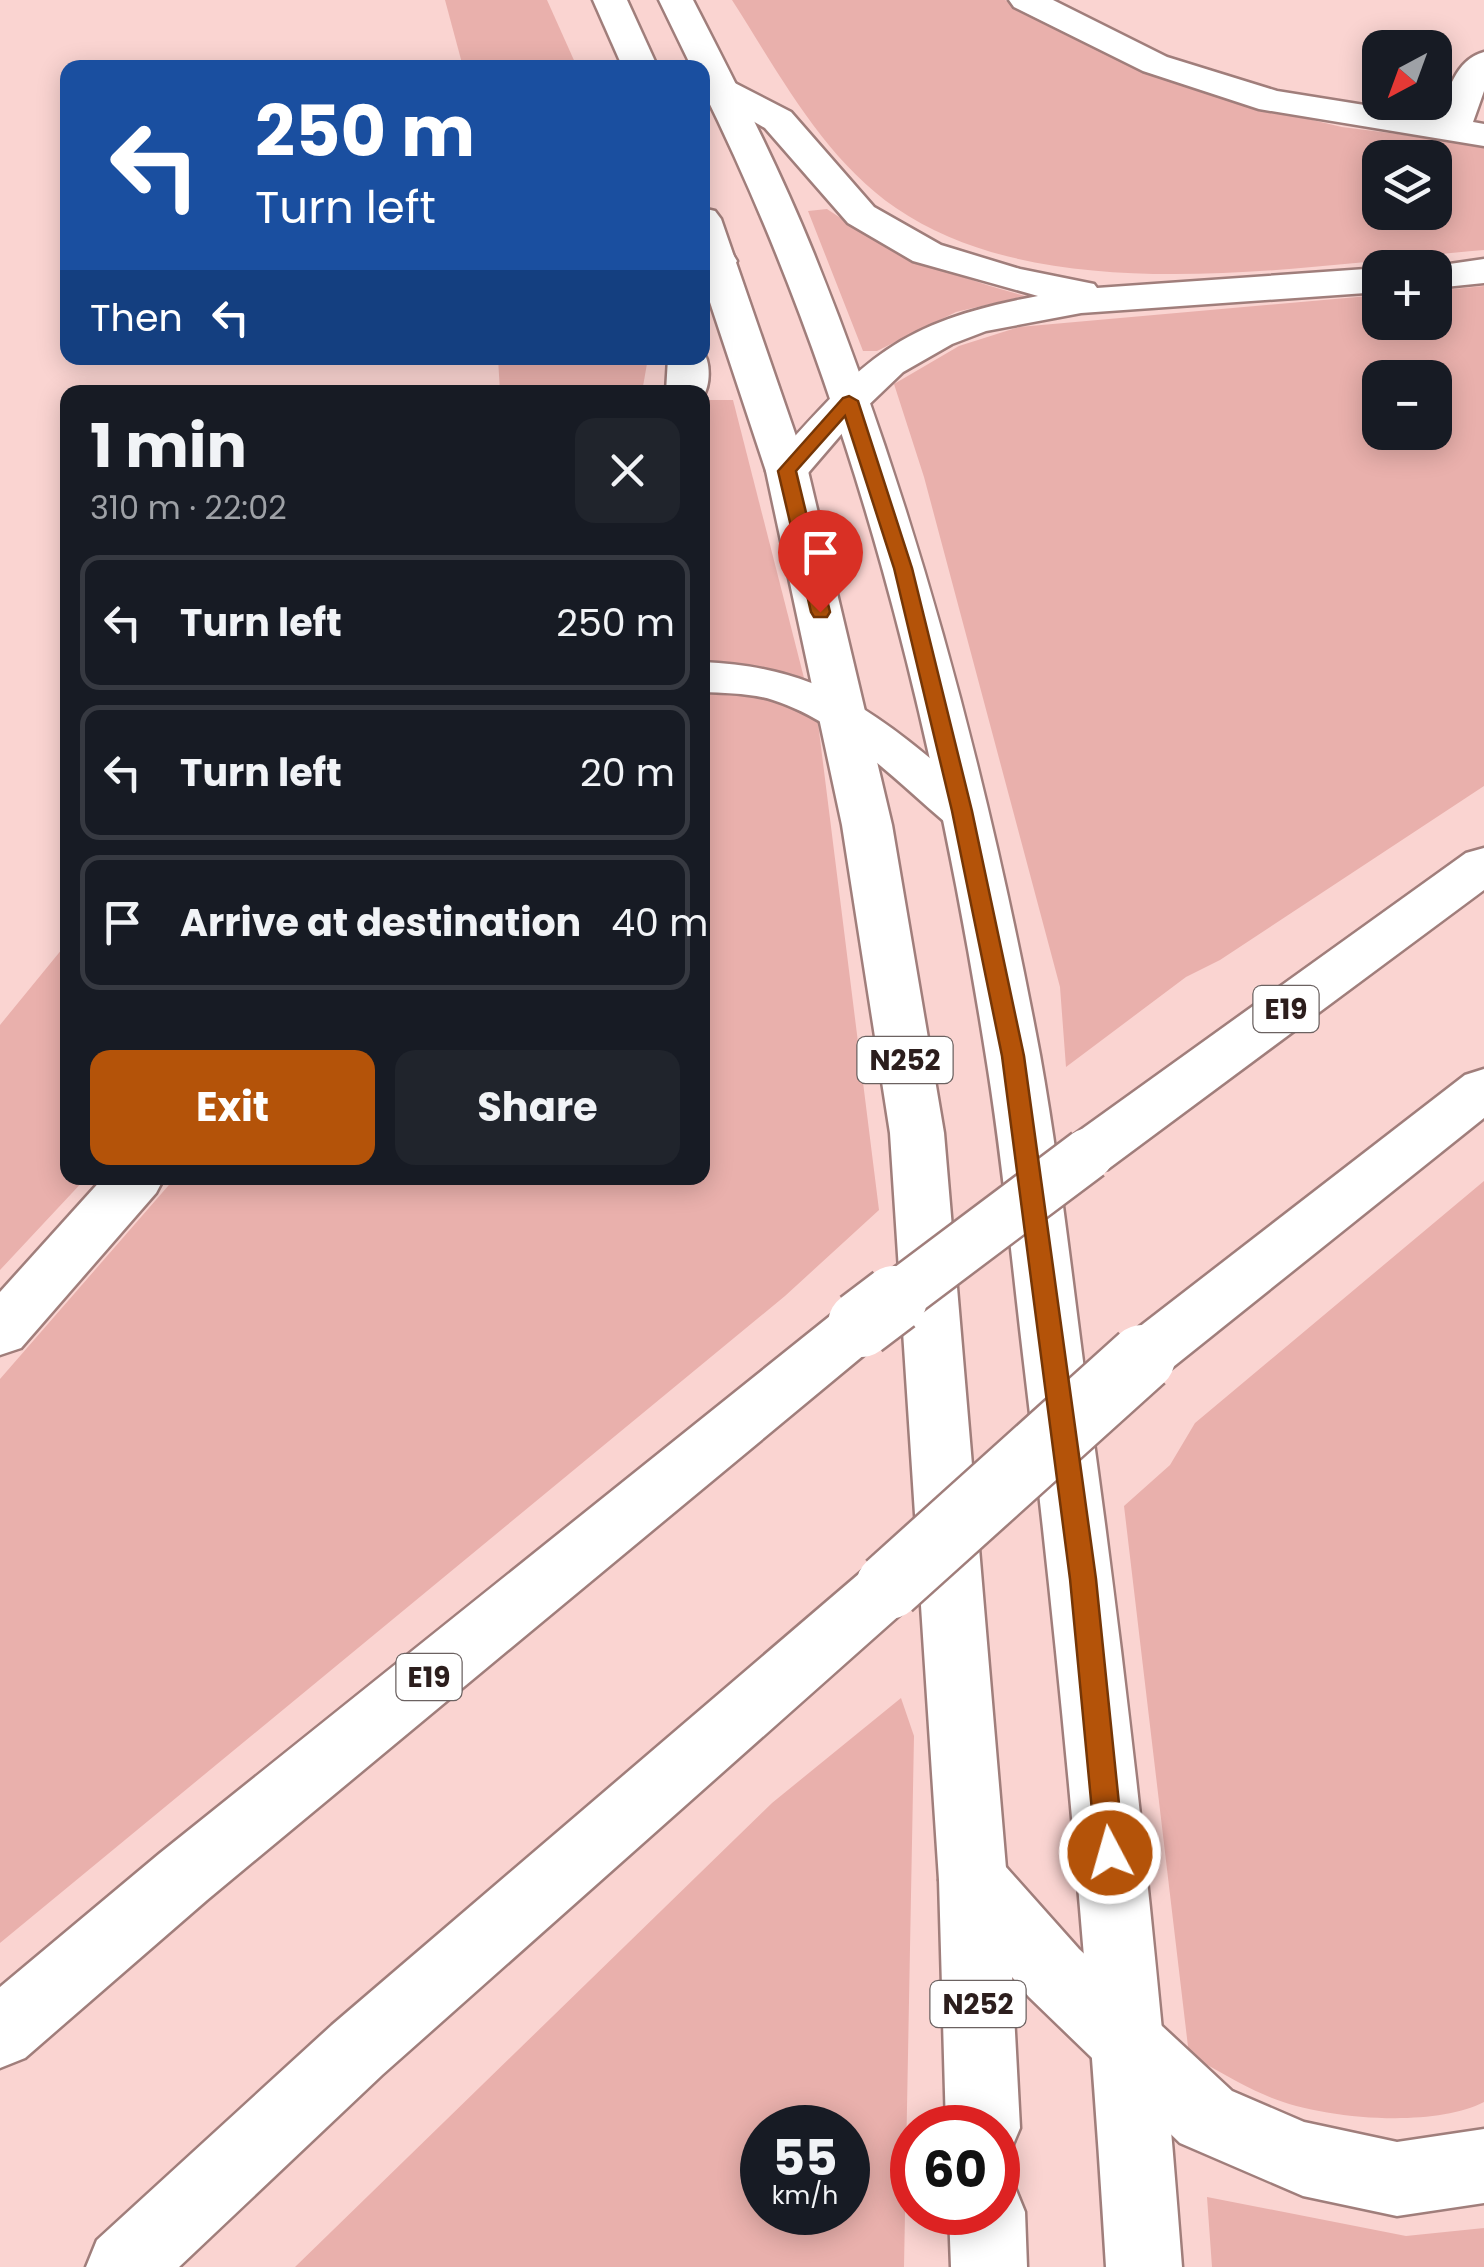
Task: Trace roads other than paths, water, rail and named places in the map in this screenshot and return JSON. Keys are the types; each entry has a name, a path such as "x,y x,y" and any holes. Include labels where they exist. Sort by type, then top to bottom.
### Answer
{"main road":[{"path":"610,0 637,60"},
{"path":"676,0 708,60"},
{"path":"1026,0 1155,64 1272,101 1467,134 1471,78 1484,63"},
{"path":"710,64 785,226 849,401 903,568 962,811 1013,1056 1083,1579 1130,2049 1144,2267"},
{"path":"723,88 778,120 861,216 927,253 1013,279 1112,299"},
{"name":"N252","path":"710,260 787,471 868,825 917,1133 973,1880 982,2105"},
{"path":"1452,274 1484,271"},
{"path":"787,471 849,401 908,351 964,328 1028,310 1112,299 1362,281"},
{"path":"710,678 736,678 789,688 845,719 962,811"},
{"name":"E19","path":"0,2034 183,1877 861,1324 1484,865"},
{"path":"124,2267 356,2050 889,1586 1142,1358 1484,1089"},
{"path":"0,1332 130,1185"},
{"path":"973,1880 1054,1973 1206,2117 1303,2159 1397,2178 1484,2166"},
{"path":"988,2235 989,2267"}]}
